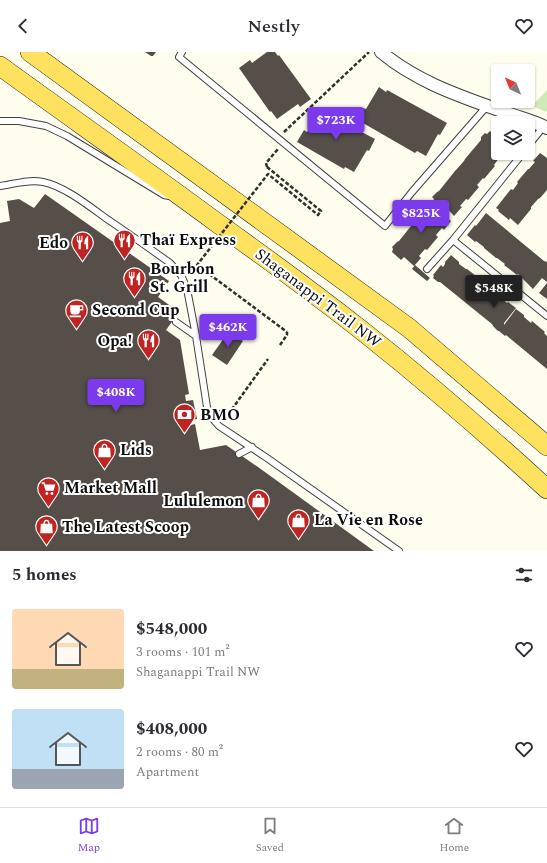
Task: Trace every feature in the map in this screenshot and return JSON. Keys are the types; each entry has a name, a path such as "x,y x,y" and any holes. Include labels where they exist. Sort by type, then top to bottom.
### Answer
{"main road":[{"name":"Shaganappi Trail NW","path":"30,52 409,328 547,446"},
{"name":"Shaganappi Trail NW","path":"0,66 282,269 365,333 470,420 547,489"}],"street":[{"path":"381,52 431,84 546,127"}],"lane":[{"path":"182,52 179,57 385,226 412,192 487,106"},
{"path":"0,121 19,121 46,126 67,136 164,195 184,198"},
{"path":"535,139 546,127"},
{"path":"428,269 517,160"},
{"path":"0,186 36,181 55,186 82,202 170,263 181,275 186,284 207,407 210,416 219,426 252,447 399,551"},
{"path":"453,240 547,316"},
{"path":"176,322 196,336"},
{"path":"239,454 252,447"}],"path":[{"path":"280,345 287,335 287,332 197,265 268,174 318,215 321,211 267,167 266,163 283,142 284,132 370,52"},
{"path":"219,412 220,411 227,416 268,359"}],"green space":[{"path":"547,90 547,112 535,107 535,103"}],"building":[{"path":"145,52 156,52 153,56 151,56"},
{"path":"267,52 275,52 278,56 279,55 311,99 300,107 298,104 277,119 271,111 270,112 239,68 250,60 252,63"},
{"path":"379,87 447,123 440,135 438,134 426,156 417,151 415,153 356,119 363,108 366,109"},
{"path":"318,109 375,139 369,151 367,150 354,172 345,167 344,169 297,142 304,130 307,132 317,115"},
{"path":"490,131 491,132 491,160 498,160 494,165 495,166 477,185 479,187 468,200 466,199 460,206 462,207 454,216 445,206 443,209 433,201 434,199 432,197 439,191 464,161 481,140 481,137 485,133 487,134"},
{"path":"540,153 547,158 547,190 531,207 518,225 510,218 509,220 496,208 511,189 513,190 518,183 517,182 535,162 533,161"},
{"path":"45,194 169,281 158,297 179,312 166,330 180,340 189,394 185,395 186,401 193,400 197,419 190,420 191,425 195,424 200,450 226,445 374,551 0,551 0,223 10,221 7,201 19,199 34,208"},
{"path":"432,202 442,210 440,213 451,221 444,230 442,228 436,235 438,237 427,250 425,249 419,256 421,258 414,266 404,257 401,260 392,252 392,247 399,241 423,209"},
{"path":"486,213 547,262 547,282 542,278 533,289 518,274 517,275 484,247 467,235"},
{"path":"451,255 459,262 459,264 480,279 479,281 501,296 500,297 507,303 508,302 516,308 504,325 516,309 531,323 532,321 545,332 544,333 547,336 547,369 506,335 505,336 498,331 492,324 440,282 433,278 433,275 441,265 443,267"},
{"path":"415,265 430,278 427,281 412,269"},
{"path":"547,283 547,299 539,293"},
{"path":"229,331 243,341 227,365 212,355"}],"place":[{"name":"Thaï Express","path":"125,260"},
{"name":"Edo","path":"83,262"},
{"name":"Bourbon St. Grill","path":"134,298"},
{"name":"Second Cup","path":"77,330"},
{"name":"Opa!","path":"148,360"},
{"name":"BMO","path":"184,434"},
{"name":"Lids","path":"104,470"},
{"name":"Market Mall","path":"48,508"},
{"name":"Lululemon","path":"259,520"},
{"name":"La Vie en Rose","path":"299,540"},
{"name":"The Latest Scoop","path":"46,546"}]}
